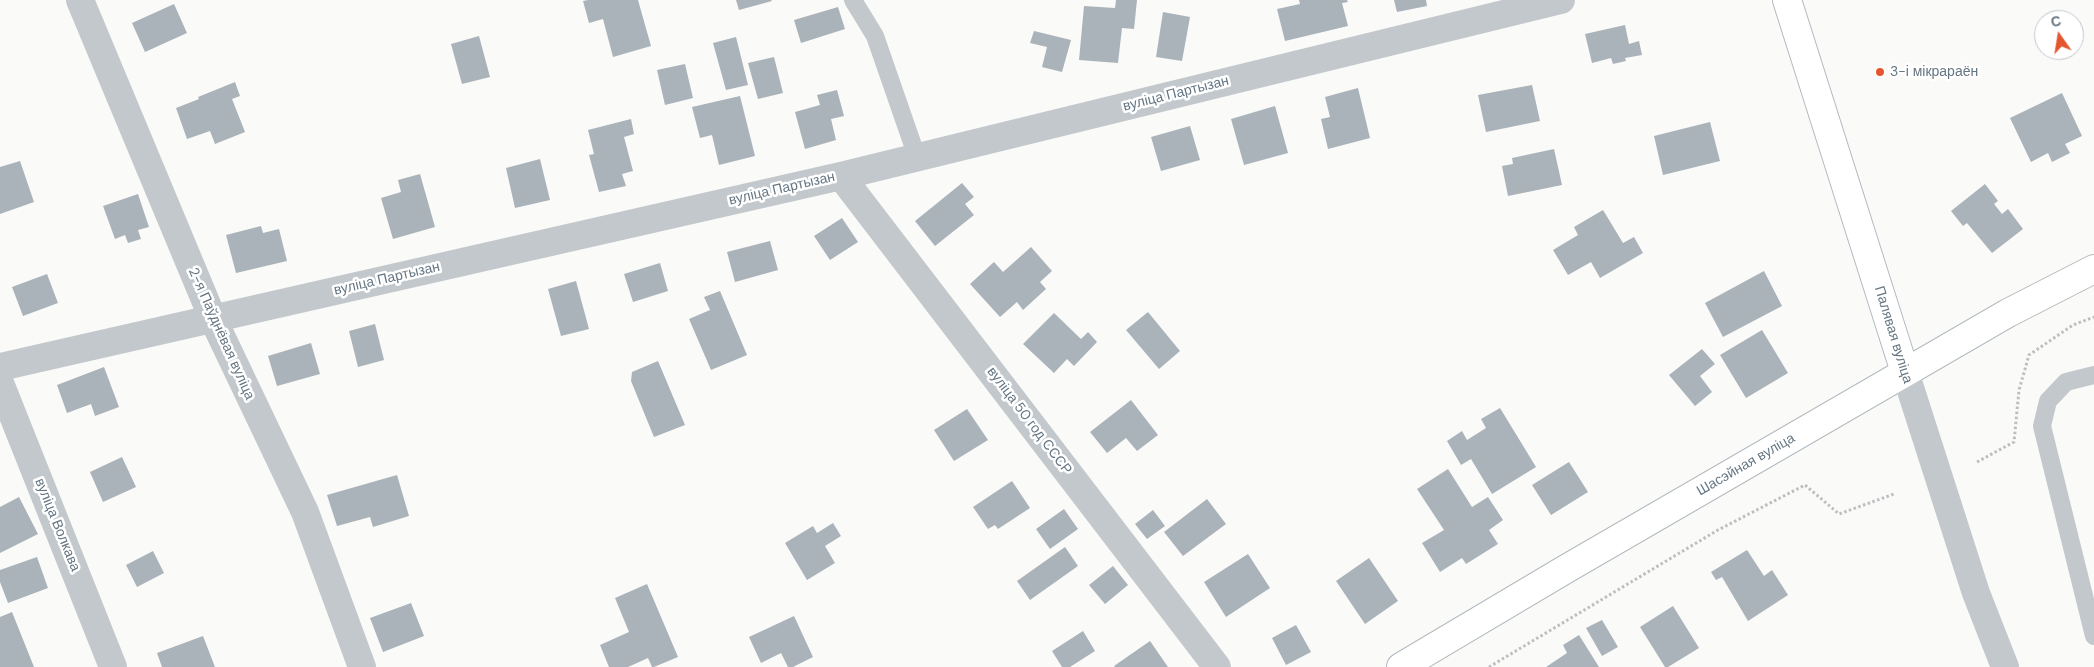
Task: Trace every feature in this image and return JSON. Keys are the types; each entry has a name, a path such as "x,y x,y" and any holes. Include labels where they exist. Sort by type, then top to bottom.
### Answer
{"main road":[{"name":"Палявая вуліца","path":"1787,0 1905,372"},
{"name":"Шасэйная вуліца","path":"1401,667 1905,372 2008,313 2094,269"}],"street":[{"name":"2-я Паўднёвая вуліца","path":"80,0 213,320 305,512 362,667"},
{"name":"вуліца Партызан","path":"0,367 841,176 1561,0"},
{"name":"вуліца 50 год СССР","path":"841,176 1217,667"},
{"name":"Палявая вуліца","path":"1905,372 1976,593 2005,667"},
{"name":"вуліца Волкава","path":"0,383 113,667"}],"lane":[{"path":"853,0 875,36 917,157"},
{"path":"2094,375 2066,382 2048,401 2042,426 2094,636"}],"path":[{"path":"1489,667 1718,530 1806,485 1839,514 1894,494"}],"building":[{"path":"638,0 651,46 613,57 603,19 589,23 583,1"},
{"path":"736,0 771,0 772,1 739,10"},
{"path":"1116,0 1137,0 1134,29 1122,28 1118,63 1079,60 1084,6 1115,8"},
{"path":"1299,0 1347,0 1348,2 1342,3 1348,26 1285,41 1277,9 1300,4"},
{"path":"1394,0 1426,0 1427,6 1397,12"},
{"path":"174,4 187,33 145,52 132,23"},
{"path":"838,7 845,29 801,43 794,20"},
{"path":"1163,12 1190,17 1182,61 1156,57"},
{"path":"1625,25 1629,44 1639,41 1642,55 1625,58 1626,61 1613,64 1611,58 1592,63 1585,34"},
{"path":"1034,31 1071,40 1062,72 1042,67 1047,47 1030,43"},
{"path":"479,36 490,77 462,84 451,44"},
{"path":"736,37 748,85 726,90 713,43"},
{"path":"774,57 783,93 758,99 748,63"},
{"path":"685,64 693,98 665,105 657,70"},
{"path":"235,82 240,96 232,99 245,132 215,144 210,131 187,139 176,108"},
{"path":"1532,85 1540,121 1486,132 1478,95"},
{"path":"1358,88 1370,138 1328,149 1321,119 1330,117 1325,97"},
{"path":"837,90 844,116 831,119 836,140 805,149 795,112 820,105 817,95"},
{"path":"2062,93 2082,136 2065,144 2070,153 2052,162 2048,153 2031,162 2010,118"},
{"path":"740,96 755,156 719,165 712,135 700,138 692,107"},
{"path":"1275,106 1288,153 1244,165 1231,119"},
{"path":"631,119 634,134 624,137 633,171 622,174 626,186 599,192 589,155 594,154 588,130"},
{"path":"1710,122 1720,161 1663,175 1654,136"},
{"path":"1190,126 1200,160 1161,171 1151,137"},
{"path":"1554,149 1562,185 1508,196 1502,166 1513,164 1512,158"},
{"path":"540,159 550,200 515,208 506,168"},
{"path":"20,161 34,202 0,214 0,167"},
{"path":"420,174 435,227 393,239 381,198 401,192 398,180"},
{"path":"962,183 974,197 965,204 974,215 935,246 915,221"},
{"path":"1985,184 1998,201 1994,204 2002,214 2008,209 2023,229 1992,253 1967,223 1963,226 1951,211"},
{"path":"138,194 149,227 138,230 141,239 128,243 125,235 115,239 103,206"},
{"path":"1603,210 1623,243 1634,237 1643,253 1600,278 1591,262 1568,275 1553,250 1578,235 1574,227"},
{"path":"842,218 858,242 830,260 814,236"},
{"path":"261,226 263,233 279,229 287,261 236,273 226,235"},
{"path":"770,241 778,270 735,282 727,252"},
{"path":"1031,247 1052,271 1040,282 1046,289 1023,310 1017,302 1000,317 970,284 994,262 1003,272"},
{"path":"660,263 668,291 633,302 624,274"},
{"path":"1764,271 1782,306 1723,337 1705,303"},
{"path":"47,274 58,303 23,316 12,287"},
{"path":"576,281 589,329 561,336 548,289"},
{"path":"720,291 747,355 711,370 689,319 710,310 704,297"},
{"path":"1148,312 1180,351 1159,369 1126,330"},
{"path":"1054,313 1081,339 1088,332 1097,342 1074,366 1067,359 1054,373 1023,344"},
{"path":"375,324 384,360 358,367 349,331"},
{"path":"1762,330 1788,373 1746,398 1720,355"},
{"path":"311,343 320,374 277,386 268,356"},
{"path":"1702,349 1715,364 1700,376 1712,392 1695,406 1669,375"},
{"path":"658,361 685,425 654,437 631,381 632,372"},
{"path":"104,367 119,407 95,416 91,404 67,413 57,385"},
{"path":"1131,400 1158,435 1137,451 1126,438 1107,453 1090,432"},
{"path":"1500,408 1536,467 1492,494 1471,459 1461,465 1447,441 1462,431 1467,440 1486,428 1481,419"},
{"path":"967,409 988,440 954,461 934,430"},
{"path":"122,457 136,487 103,502 90,472"},
{"path":"1569,462 1588,492 1551,515 1532,485"},
{"path":"1448,469 1472,507 1488,497 1503,520 1489,530 1498,544 1466,564 1462,558 1440,572 1422,543 1444,530 1417,489"},
{"path":"397,475 409,516 373,527 370,517 337,526 327,495"},
{"path":"1012,481 1030,508 998,529 995,525 988,529 973,507"},
{"path":"19,497 38,534 0,553 0,507"},
{"path":"1207,499 1226,524 1183,556 1164,532"},
{"path":"1064,509 1078,529 1050,549 1036,529"},
{"path":"1153,510 1165,526 1147,539 1135,524"},
{"path":"833,523 841,536 825,546 835,563 807,580 785,543 813,526 817,533"},
{"path":"1065,547 1078,566 1030,600 1017,581"},
{"path":"1747,550 1764,576 1772,570 1788,595 1748,621 1722,577 1716,580 1711,572"},
{"path":"153,551 164,573 137,587 126,565"},
{"path":"1248,554 1270,588 1226,617 1204,582"},
{"path":"37,557 48,588 8,603 0,582 0,570"},
{"path":"1369,558 1398,601 1365,624 1336,581"},
{"path":"1113,566 1128,585 1105,604 1089,585"},
{"path":"647,584 678,657 654,667 652,667 648,658 628,667 609,667 600,645 629,632 615,598"},
{"path":"411,603 424,636 383,652 370,618"},
{"path":"1673,606 1699,648 1665,667 1640,627"},
{"path":"12,612 34,667 0,667 0,617"},
{"path":"794,616 813,657 793,667 788,667 781,653 761,663 749,637"},
{"path":"1602,620 1618,647 1602,656 1586,628"},
{"path":"1296,625 1311,652 1286,665 1272,638"},
{"path":"1083,631 1095,651 1070,667 1062,667 1052,651"},
{"path":"1579,635 1599,667 1546,667 1567,653 1563,645"},
{"path":"203,636 215,667 162,667 157,653"},
{"path":"1150,641 1168,667 1114,666"}],"place":[{"name":"3-і мікрараён","path":"1880,72"}]}
